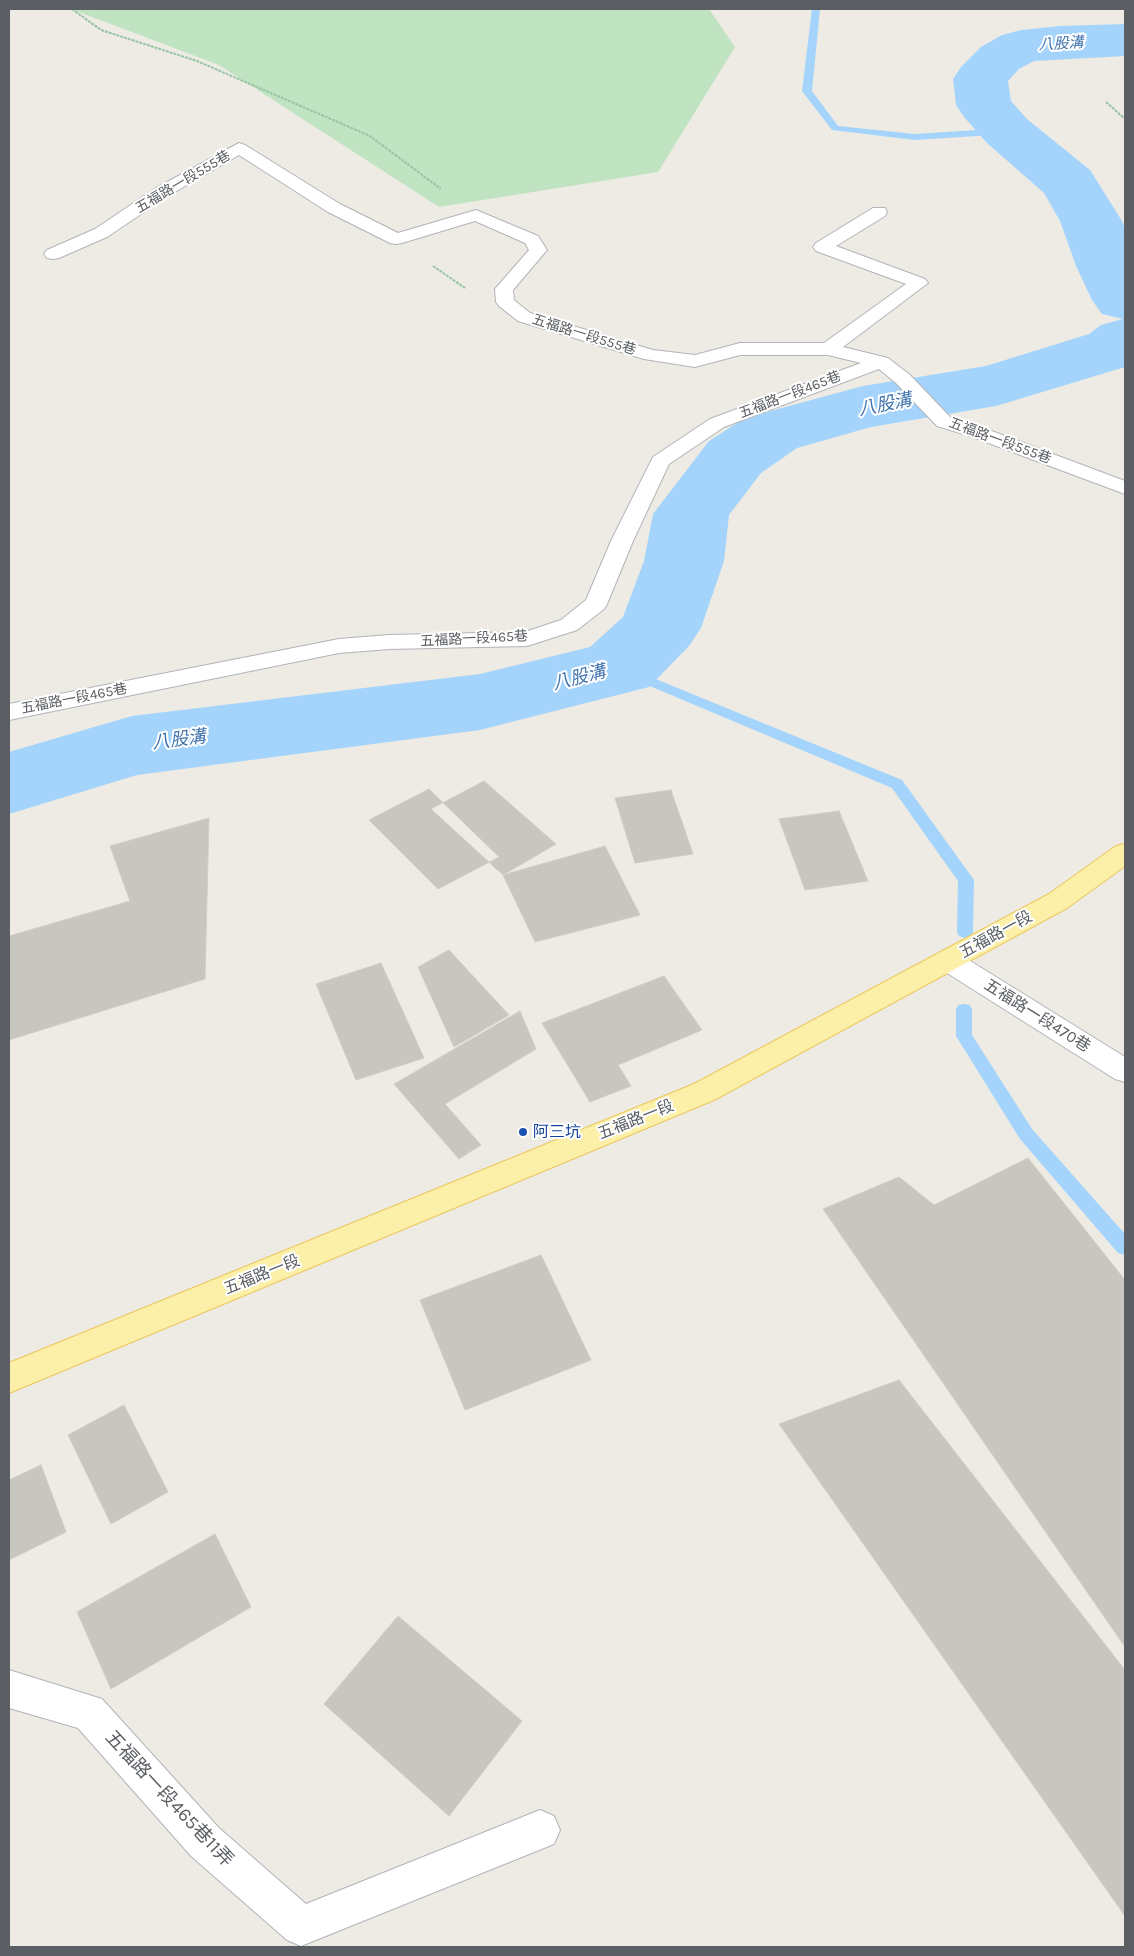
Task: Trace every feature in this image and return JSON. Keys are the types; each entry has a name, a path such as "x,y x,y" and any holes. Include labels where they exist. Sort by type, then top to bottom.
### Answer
{"main road":[{"name":"五福路一段","path":"9,1378 704,1092 1058,901 1125,853"}],"lane":[{"name":"五福路一段555巷","path":"53,254 101,233 162,192 239,148 334,208 396,240"},
{"path":"828,349 919,283 822,247 879,212"},
{"path":"396,240 476,215 532,240 538,250 504,289 506,302"},
{"name":"五福路一段555巷","path":"506,302 524,317 651,356 695,361 740,349 828,349 881,362 903,379 944,422 974,431 1125,488"},
{"name":"五福路一段465巷","path":"9,712 339,646 389,642 527,638 569,625 596,604 622,541 660,461 717,423 881,362"},
{"name":"五福路一段470巷","path":"949,961 1125,1071"},
{"name":"五福路一段465巷11弄","path":"9,1689 89,1712 205,1842 301,1926 540,1830"}],"path":[{"path":"72,9 100,30 197,61 370,136 476,215"},
{"path":"1106,102 1125,119"},
{"path":"396,240 471,292 506,302"}],"green space":[{"path":"71,9 709,9 735,47 658,172 439,207 219,65"}],"building":[{"path":"484,781 556,844 503,875 431,809"},
{"path":"429,789 499,857 438,889 369,820"},
{"path":"671,790 693,854 635,863 615,798"},
{"path":"839,811 868,881 805,890 779,819"},
{"path":"209,818 205,979 9,1040 9,936 130,901 110,846"},
{"path":"605,846 640,915 535,942 503,875"},
{"path":"449,950 509,1015 454,1047 418,967"},
{"path":"381,963 424,1058 356,1080 316,984"},
{"path":"664,976 702,1030 618,1065 631,1086 590,1102 542,1023"},
{"path":"520,1011 536,1049 445,1104 481,1145 459,1159 394,1084"},
{"path":"1028,1158 1125,1280 1125,1647 823,1209 899,1177 934,1205"},
{"path":"541,1255 591,1360 465,1410 420,1300"},
{"path":"899,1380 1125,1670 1125,1916 779,1424"},
{"path":"124,1405 168,1492 111,1524 68,1435"},
{"path":"41,1465 66,1532 9,1560 9,1480"},
{"path":"215,1534 251,1607 111,1689 77,1612"},
{"path":"398,1616 522,1721 449,1816 324,1704"}],"waterway":[{"path":"816,9 807,91 835,128 915,137 1007,131"},
{"name":"八股溝","path":"1125,40 1060,42 1021,46 1000,58 980,79 984,105 1007,131 1069,183 1091,221 1108,266 1125,300"},
{"name":"八股溝","path":"9,783 132,746 480,702 619,668 660,628 684,561 691,514 735,457 771,433 863,407 996,385 1113,349 1125,339"},
{"path":"619,668 897,784 966,880 965,932"},
{"path":"964,1010 964,1036 1026,1134 1125,1247"}],"place":[{"name":"阿三坑","path":"523,1132"}]}
